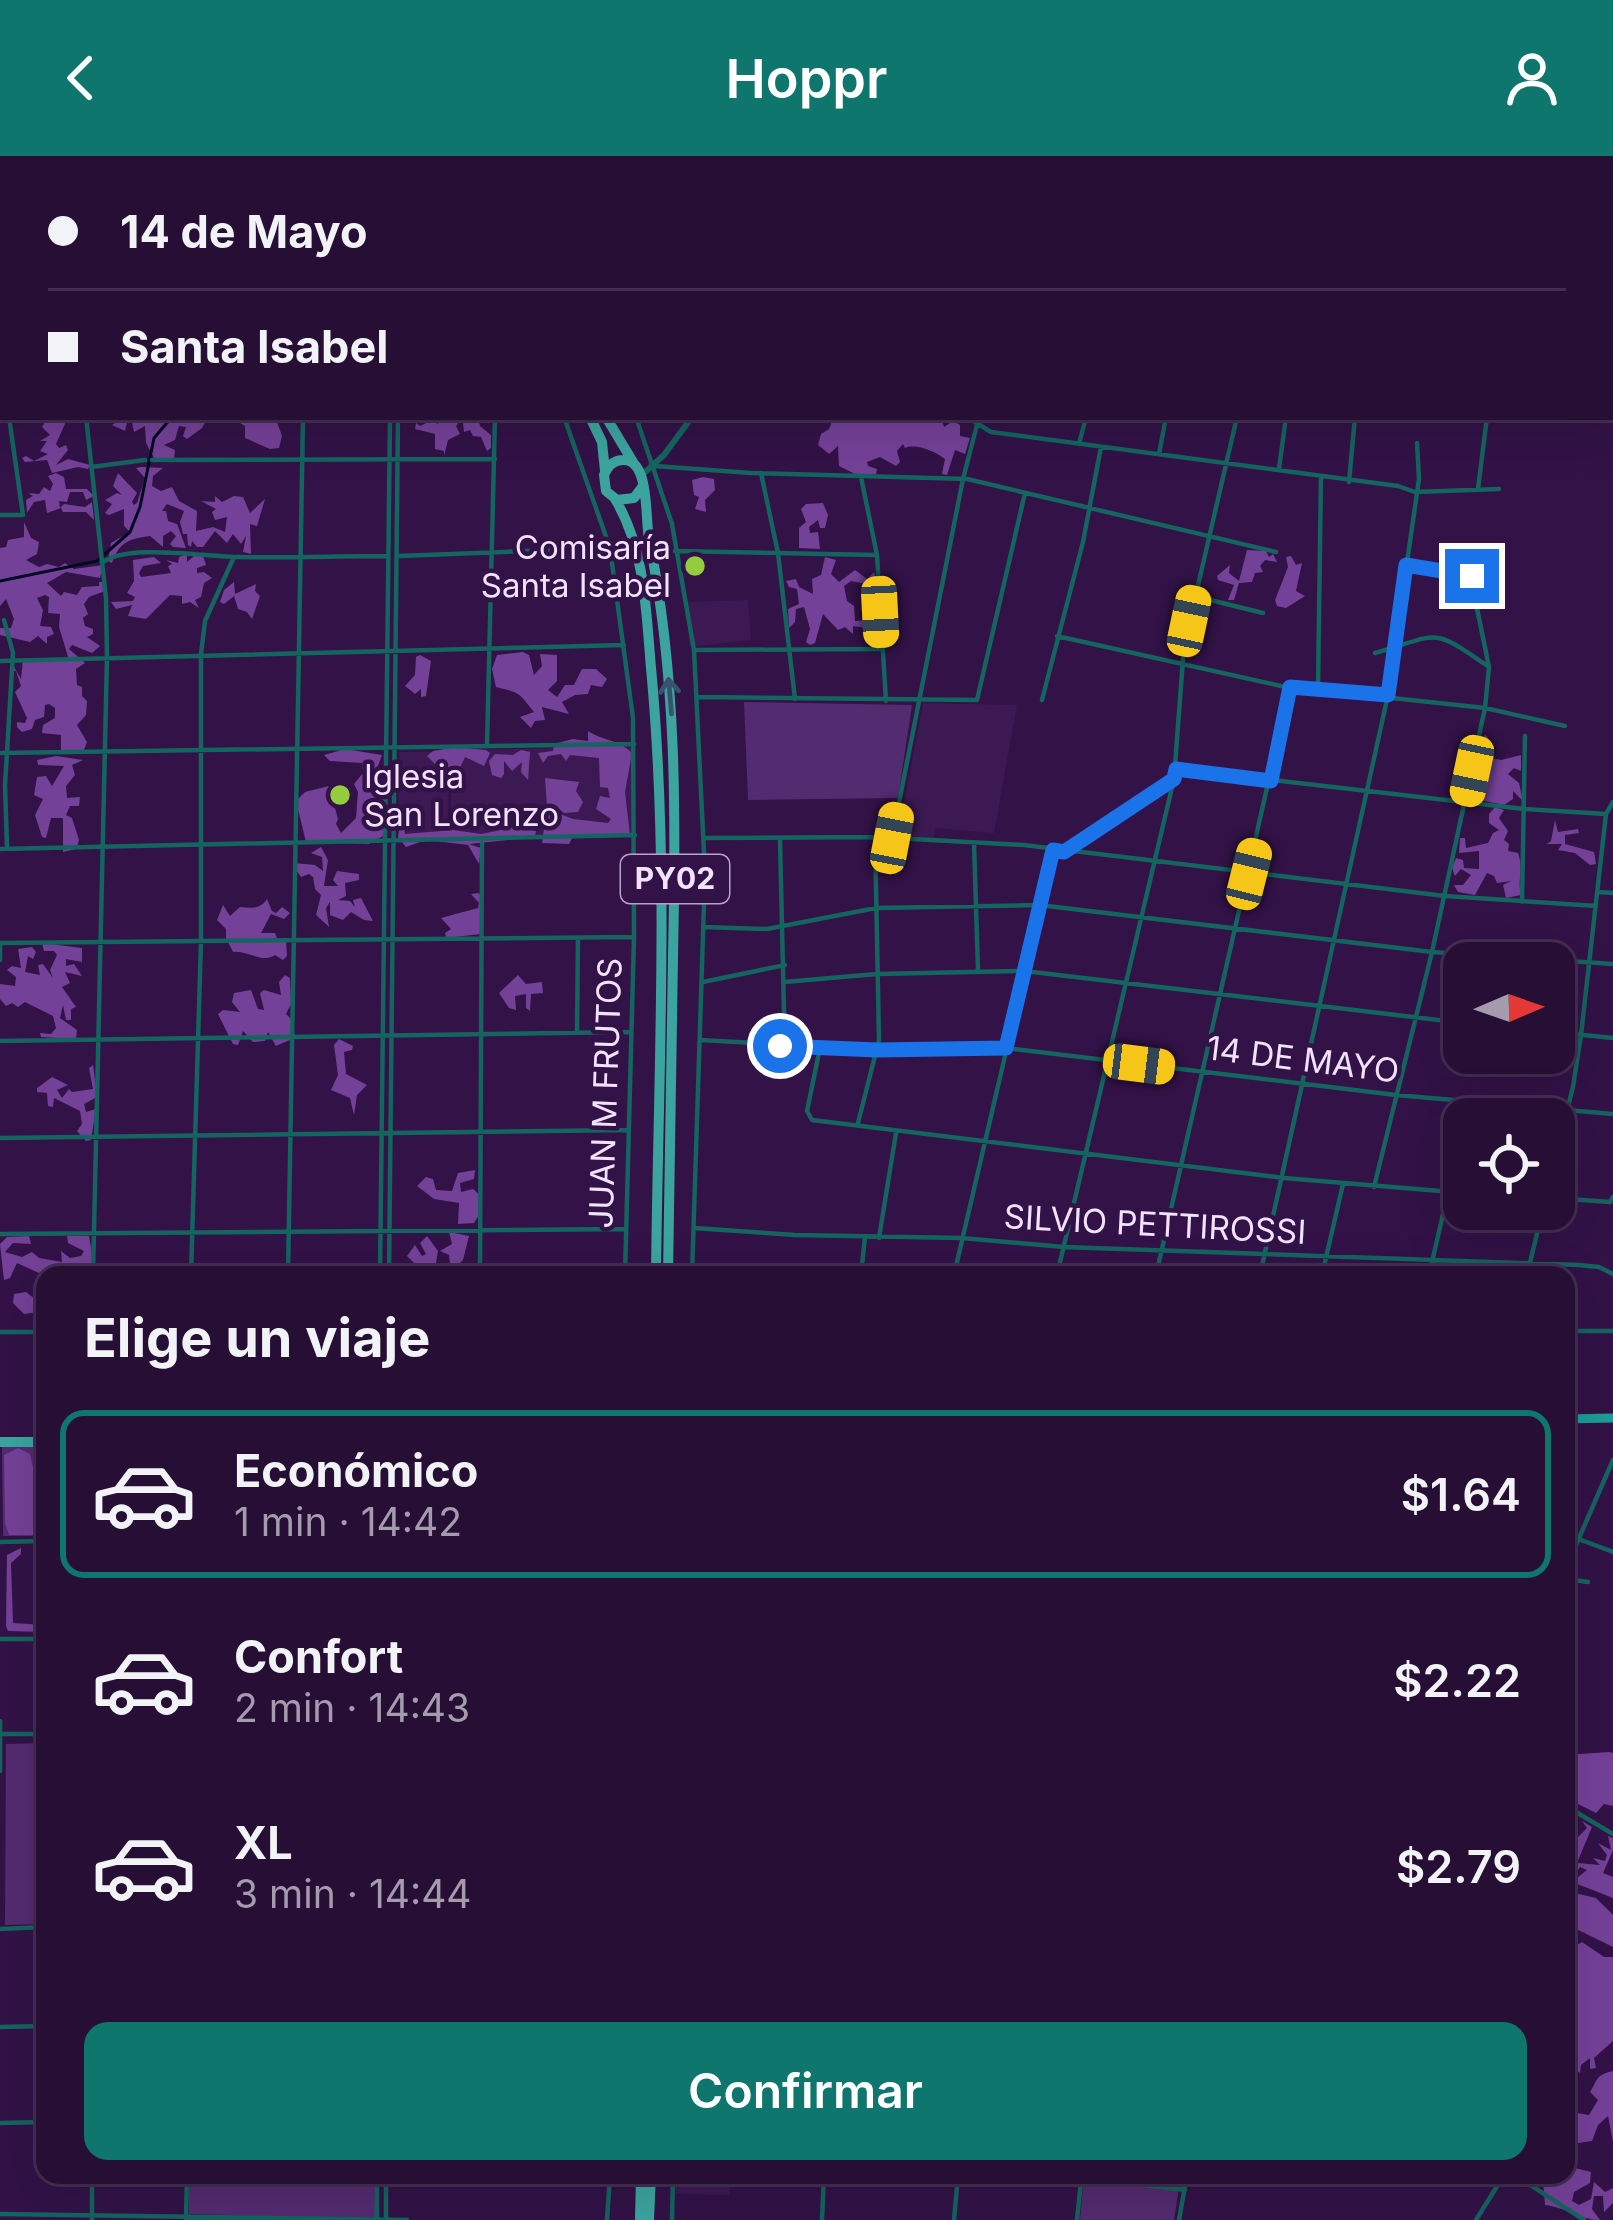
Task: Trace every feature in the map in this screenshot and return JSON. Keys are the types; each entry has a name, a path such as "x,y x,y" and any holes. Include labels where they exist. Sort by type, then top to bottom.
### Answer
{"highway":[{"name":"PY02","path":"591,420 602,442 600,482 626,516 637,556 660,765 656,1266"},
{"path":"607,420 643,480 631,499 615,499"},
{"path":"600,482 616,461 633,462"},
{"name":"PY02","path":"643,480 667,663 674,766 668,1266"},
{"path":"0,1442 36,1442"},
{"path":"640,2220 641,2184"},
{"path":"650,2184 650,2220"}],"main road":[{"path":"1575,1418 1612,1416"}],"street":[{"path":"0,515 23,515 9,420"},
{"path":"86,420 107,657 93,1266"},
{"path":"287,1266 303,420"},
{"path":"386,1266 390,1230 387,1037 394,420"},
{"path":"487,746 495,420"},
{"name":"JUAN M FRUTOS","path":"566,420 600,482 634,744 625,1266"},
{"path":"637,420 672,524 694,650 704,838 692,1266"},
{"path":"643,480 690,420"},
{"path":"971,420 991,433 1279,469 1415,492 1499,489"},
{"path":"892,838 963,479 981,420"},
{"path":"1078,444 1085,420"},
{"path":"1159,454 1165,420"},
{"path":"1059,1266 1174,779 1194,596 1236,420"},
{"path":"1279,469 1286,420"},
{"path":"1349,482 1355,420"},
{"path":"1478,489 1487,420"},
{"path":"1263,1266 1388,695 1419,479 1418,443"},
{"path":"1042,700 1083,542 1101,447"},
{"path":"91,467 149,460 495,459"},
{"path":"655,466 963,479 1276,552"},
{"path":"761,473 778,553 795,699"},
{"path":"1318,689 1321,476"},
{"path":"861,477 877,555 886,701"},
{"path":"697,697 977,700 1025,493"},
{"path":"101,559 164,554 393,556 610,548"},
{"path":"675,551 877,555"},
{"path":"1373,1187 1432,952 1485,708 1489,667 1472,576 1473,553"},
{"path":"191,1266 201,941 201,654 205,621 234,557"},
{"path":"1406,565 1472,576"},
{"path":"1194,596 1263,613"},
{"path":"4,620 11,660 3,753 3,849 634,836"},
{"path":"1375,653 1429,635 1440,636 1489,667"},
{"path":"1058,636 1290,687 1485,708 1565,725"},
{"path":"0,661 624,645"},
{"path":"694,650 882,649"},
{"path":"1158,1266 1290,687"},
{"path":"1522,902 1525,736"},
{"path":"3,753 634,744"},
{"path":"1176,769 1606,814"},
{"path":"1064,852 1174,779"},
{"path":"1569,1098 1606,814 1613,802"},
{"path":"780,837 784,1013"},
{"path":"704,838 875,837 1024,844 1444,896 1596,906"},
{"path":"857,1125 878,1050 875,837"},
{"path":"480,1266 482,841"},
{"path":"974,843 978,970"},
{"path":"956,1266 1053,850"},
{"path":"1598,892 1613,893"},
{"path":"703,927 783,927 876,908 1040,905 1432,952 1613,964"},
{"path":"0,960 0,943 634,937"},
{"path":"577,1033 578,938"},
{"path":"703,982 785,965"},
{"name":"14 DE MAYO","path":"784,982 1024,970 1443,1020"},
{"path":"0,1041 631,1032"},
{"path":"1575,1035 1613,1038"},
{"name":"14 DE MAYO","path":"700,1040 878,1050 1006,1048 1443,1099"},
{"path":"820,1048 808,1117 896,1133 1443,1193"},
{"name":"14 DE MAYO","path":"1575,1112 1613,1114"},
{"path":"0,1138 628,1130"},
{"path":"879,1238 896,1133"},
{"path":"384,1266 381,1231 387,1134"},
{"path":"1324,1266 1343,1184"},
{"path":"1575,1198 1611,1199"},
{"path":"1431,1266 1443,1217"},
{"name":"SILVIO PETTIROSSI","path":"694,1228 1530,1263 1599,1267 1613,1274"},
{"path":"0,1234 626,1229"},
{"path":"1529,1266 1538,1230"},
{"path":"862,1266 866,1237"},
{"path":"1575,1331 1613,1331"},
{"path":"0,1332 36,1332"},
{"path":"1575,1551 1613,1460"},
{"path":"1581,1540 1613,1552"},
{"path":"0,1542 36,1541"},
{"path":"1575,1580 1588,1582"},
{"path":"0,1639 36,1639"},
{"path":"0,1721 0,1771"},
{"path":"0,1734 36,1734"},
{"path":"1575,1811 1613,1834"},
{"path":"0,1928 36,1928"},
{"path":"0,2027 36,2026"},
{"path":"0,2123 36,2122"},
{"path":"92,2184 92,2218"},
{"path":"186,2218 187,2184"},
{"path":"377,2184 377,2220"},
{"path":"386,2184 386,2219"},
{"path":"608,2220 610,2184"},
{"path":"672,2220 673,2184"},
{"path":"822,2220 824,2184"},
{"path":"954,2220 957,2184"},
{"path":"1077,2220 1081,2184"},
{"path":"1141,2184 1185,2190"},
{"path":"1179,2220 1186,2184"},
{"path":"1476,2220 1498,2184"},
{"path":"1529,2184 1584,2220"},
{"path":"0,2214 407,2220"}],"shaded area":[{"path":"46,420 63,420 56,444 68,450 56,465 68,459 90,465 88,469 52,473 47,460 25,462 22,458 26,456 34,461 48,454 40,451 47,441 40,441 50,435 42,427"},
{"path":"120,420 206,420 187,439 183,436 186,427 179,426 175,440 164,445 175,450 174,459 154,458 146,443 145,426 134,432 132,422 125,431 112,425"},
{"path":"235,420 277,422 282,436 279,448 245,438 245,426"},
{"path":"432,420 438,424 439,420 479,420 491,435 491,448 487,451 481,437 470,430 464,432 459,422 460,434 448,440 444,456 444,451 435,449 435,434 415,429 416,423 420,426"},
{"path":"833,420 942,420 944,427 953,421 960,425 960,436 970,438 965,454 955,450 947,475 942,474 945,459 941,456 903,444 896,466 880,457 867,462 877,469 876,474 855,474 839,466 838,446 829,454 818,445 821,434"},
{"path":"136,468 163,468 153,476 152,486 161,491 172,487 179,501 197,511 196,531 213,527 225,532 227,517 215,520 212,512 216,509 201,501 215,502 215,496 222,502 243,497 250,513 265,499 257,526 250,524 251,554 243,552 246,536 241,544 233,534 227,543 215,531 203,547 192,541 191,547 180,522 184,511 167,504 162,511 168,521 177,524 186,548 170,544 176,536 171,531 163,536 163,547 150,536 136,539 122,546 112,563 108,561 111,543 130,532 124,526 124,509 109,515 105,513 112,504 105,500 122,495 113,486 118,473 137,493 132,502 137,503 145,478"},
{"path":"48,476 64,477 66,489 87,489 94,496 86,500 83,492 70,492 67,502 59,501 60,508 64,504 85,507 92,502 94,520 86,512 63,512 61,508 47,513 45,500 34,502 27,513 26,500 33,496 28,493 39,494 44,487 50,491 53,484"},
{"path":"714,479 715,490 705,500 706,512 695,509 699,497 694,495 692,480"},
{"path":"823,503 828,515 825,528 820,528 818,520 809,527 810,533 818,532 820,549 799,548 799,528 806,522 801,509"},
{"path":"24,522 31,538 39,542 37,554 26,560 39,567 103,565 100,578 66,572 47,583 61,596 64,592 77,595 82,587 99,586 99,582 105,591 84,604 85,626 93,629 87,637 100,646 92,653 72,645 69,649 85,663 76,669 77,685 87,701 86,715 77,725 87,742 84,750 61,751 61,735 42,733 43,725 55,718 55,708 49,704 32,729 22,732 17,727 17,722 25,723 27,718 15,692 21,686 16,671 11,670 14,667 21,679 23,659 69,660 60,614 48,613 49,597 45,595 37,598 43,610 40,626 51,627 54,634 47,637 47,644 38,636 30,642 0,635 0,628 11,628 14,619 6,599 0,606 0,548 8,540 24,537"},
{"path":"1247,550 1266,551 1277,562 1265,560 1260,566 1263,572 1255,573 1252,582 1239,583 1234,600 1228,600 1234,585 1217,576 1230,565 1229,573 1239,581"},
{"path":"187,554 187,562 203,556 206,565 197,568 197,573 212,578 195,600 199,608 190,602 182,604 182,596 170,595 146,619 128,616 132,605 116,609 111,602 133,601 135,597 127,593 134,581 133,560 154,557 161,563 143,566 141,577 171,573 168,566 172,564 166,560 178,563"},
{"path":"1291,556 1296,565 1302,563 1296,591 1305,596 1286,608 1277,606 1275,600 1288,567 1286,557"},
{"path":"825,557 836,560 831,574 839,582 855,570 867,579 874,572 877,583 871,594 866,584 851,581 844,586 855,621 869,620 865,611 871,606 878,612 878,630 853,626 853,634 845,627 838,630 823,614 815,643 810,645 804,607 796,609 789,628 788,609 799,604 797,589 786,581 796,579 799,587 813,594 812,579 821,575"},
{"path":"234,582 235,594 256,584 260,596 252,619 238,609 234,596 220,602 224,590"},
{"path":"748,600 751,640 689,647 688,602"},
{"path":"540,654 557,655 557,681 548,690 557,697 565,685 574,685 582,669 596,669 607,679 602,687 591,685 588,694 562,702 569,714 542,707 545,720 535,721 531,728 520,717 534,712 519,695 496,687 492,669 497,655 529,655 534,675 542,666"},
{"path":"420,655 431,661 426,696 421,697 421,689 415,694 405,686 415,675"},
{"path":"744,702 912,705 898,798 748,800"},
{"path":"923,703 1017,705 994,833 936,828 933,839 898,836"},
{"path":"588,731 632,753 625,792 630,835 542,843 547,809 573,819 608,823 611,819 596,809 600,796 610,798 608,788 600,787 599,758 570,755 566,761 561,754 548,756 543,763 538,753 553,751 554,744 573,739 588,741"},
{"path":"1485,734 1491,742 1486,757 1501,760 1521,755 1521,771 1514,768 1508,774 1519,783 1523,801 1513,791 1513,799 1504,805 1475,799 1472,785"},
{"path":"455,747 490,753 484,766 465,757 461,766 445,774 427,756"},
{"path":"631,747 631,833 451,839 451,750"},
{"path":"345,749 382,755 376,771 386,793 385,835 369,844 306,842 296,801 305,792 329,786 341,833 356,818 354,784 363,773 362,763 330,761 324,755"},
{"path":"399,752 448,752 448,838 398,840"},
{"path":"530,752 528,780 521,772 522,762 512,771 504,761 501,778 492,775 489,761 495,754 513,755"},
{"path":"56,756 83,760 72,765 75,775 66,786 67,798 80,797 79,806 70,806 66,815 72,818 79,840 76,849 63,852 63,818 51,818 46,838 35,815 43,799 34,795 37,777 46,776 52,786 64,766 38,765 37,760"},
{"path":"545,778 579,782 576,791 583,802 578,812 547,807"},
{"path":"1495,807 1504,810 1499,818 1508,831 1504,840 1508,851 1518,853 1521,895 1506,898 1503,885 1511,881 1497,883 1487,873 1475,895 1458,892 1454,885 1463,885 1471,875 1461,869 1455,876 1456,858 1463,860 1464,868 1479,869 1479,851 1459,853 1460,838 1465,838 1466,848 1488,843 1499,830 1489,823"},
{"path":"401,810 405,834 453,830 481,834 516,827 536,831 535,837 469,844 481,848 479,864 468,845 426,840 406,847 398,837 400,823 389,823"},
{"path":"1555,820 1558,832 1578,829 1579,833 1565,835 1565,844 1594,852 1596,864 1558,850 1562,844 1547,844"},
{"path":"321,847 328,860 324,886 338,886 333,880 337,871 359,874 359,880 345,883 346,896 338,900 350,901 355,907 353,900 361,898 373,921 351,912 343,920 330,915 330,902 326,908 329,927 316,915 321,895 313,877 301,877 294,863 315,865 323,871 322,857 311,853"},
{"path":"471,894 482,895 481,934 446,938 451,929 441,918 478,908"},
{"path":"267,899 272,911 282,907 290,913 284,919 271,914 261,933 275,933 278,941 286,941 283,960 275,955 265,958 233,952 226,929 217,920 223,905 230,916 240,907 258,907"},
{"path":"42,943 82,948 82,962 66,959 66,966 74,964 82,976 65,972 70,983 62,987 76,1007 71,1009 71,1020 66,1020 63,1005 60,1018 77,1030 76,1039 41,1037 40,1033 51,1034 56,1028 53,1016 25,1002 6,1006 0,999 0,984 15,986 16,977 7,970 21,968 18,949 32,947 36,952 33,959 28,956 25,972 40,975 38,965 43,964 53,978 50,970 57,955 44,951"},
{"path":"285,975 290,978 291,1004 286,1014 292,1020 292,1039 276,1046 268,1032 265,1041 253,1042 243,1031 238,1045 233,1044 218,1014 240,1012 232,1002 234,993 251,990 258,1009 264,1010 260,993 281,995 279,982"},
{"path":"518,975 526,984 542,982 543,993 531,994 530,1011 526,994 515,996 516,1010 499,993"},
{"path":"339,1039 353,1046 344,1052 346,1074 367,1085 357,1095 354,1115 350,1098 331,1090 338,1075 334,1045"},
{"path":"93,1065 97,1097 84,1104 86,1112 96,1109 91,1140 86,1141 77,1131 82,1124 80,1111 54,1098 53,1107 48,1106 47,1093 37,1088 52,1077 68,1085 57,1090 62,1098 69,1089 93,1089 89,1068"},
{"path":"475,1170 474,1179 460,1183 461,1192 473,1189 481,1196 482,1210 474,1223 458,1224 459,1203 434,1199 417,1186 426,1177 433,1179 436,1190 452,1191 458,1173"},
{"path":"449,1232 469,1236 457,1266 450,1266 449,1255 440,1251 452,1244"},
{"path":"29,1236 31,1244 13,1243 5,1252 22,1257 32,1252 62,1262 61,1251 70,1258 84,1251 68,1243 67,1236 89,1236 94,1266 36,1266 36,1272 17,1263 4,1280 0,1244 7,1237"},
{"path":"427,1236 438,1251 436,1266 417,1266 407,1256 415,1245 422,1256 426,1254 420,1243"},
{"path":"26,1292 35,1299 36,1312 24,1314 13,1303 14,1294"},
{"path":"36,1446 36,1536 3,1536 2,1447"},
{"path":"18,1448 30,1454 36,1475 36,1535 9,1535 4,1455"},
{"path":"21,1548 11,1563 13,1623 36,1624 36,1632 8,1631 6,1626 7,1555"},
{"path":"36,1743 36,1924 5,1925 6,1744"},
{"path":"1613,1753 1613,1806 1604,1804 1596,1813 1575,1802 1575,1754"},
{"path":"1582,1821 1592,1827 1577,1863 1600,1865 1593,1858 1605,1861 1607,1855 1598,1843 1611,1850 1608,1836 1613,1838 1613,1850 1603,1873 1613,1877 1613,1898 1575,1883 1587,1870 1580,1867 1575,1873 1575,1840 1587,1828"},
{"path":"1575,1893 1596,1898 1613,1915 1613,1947 1575,1928"},
{"path":"1582,1942 1604,1957 1613,1957 1613,2041 1594,2058 1596,2068 1590,2069 1590,2058 1581,2065 1580,2073 1575,2069 1575,1946"},
{"path":"1613,2071 1613,2142 1608,2116 1592,2141 1575,2146 1575,2113 1589,2115 1598,2100 1590,2092 1600,2076"},
{"path":"1575,2168 1591,2172 1590,2183 1574,2192 1572,2201 1579,2205 1591,2199 1594,2182 1605,2192 1613,2188 1613,2203 1604,2212 1603,2196 1594,2196 1592,2209 1600,2220 1545,2205 1543,2184 1575,2184"},
{"path":"189,2184 377,2184 377,2219 189,2214"},
{"path":"676,2184 731,2184 730,2195 675,2194"},
{"path":"1083,2184 1180,2184 1174,2220 1080,2220"}],"waterway":[{"path":"0,581 97,561 130,532 154,438 169,420"}],"place":[{"name":"Comisaría Santa Isabel","path":"695,566"},
{"name":"Iglesia San Lorenzo","path":"340,795"}],"route":[{"path":"780,1046 1006,1048 1053,850 1064,852 1174,779 1176,769 1271,781 1290,687 1388,695 1406,565 1472,576"}]}
